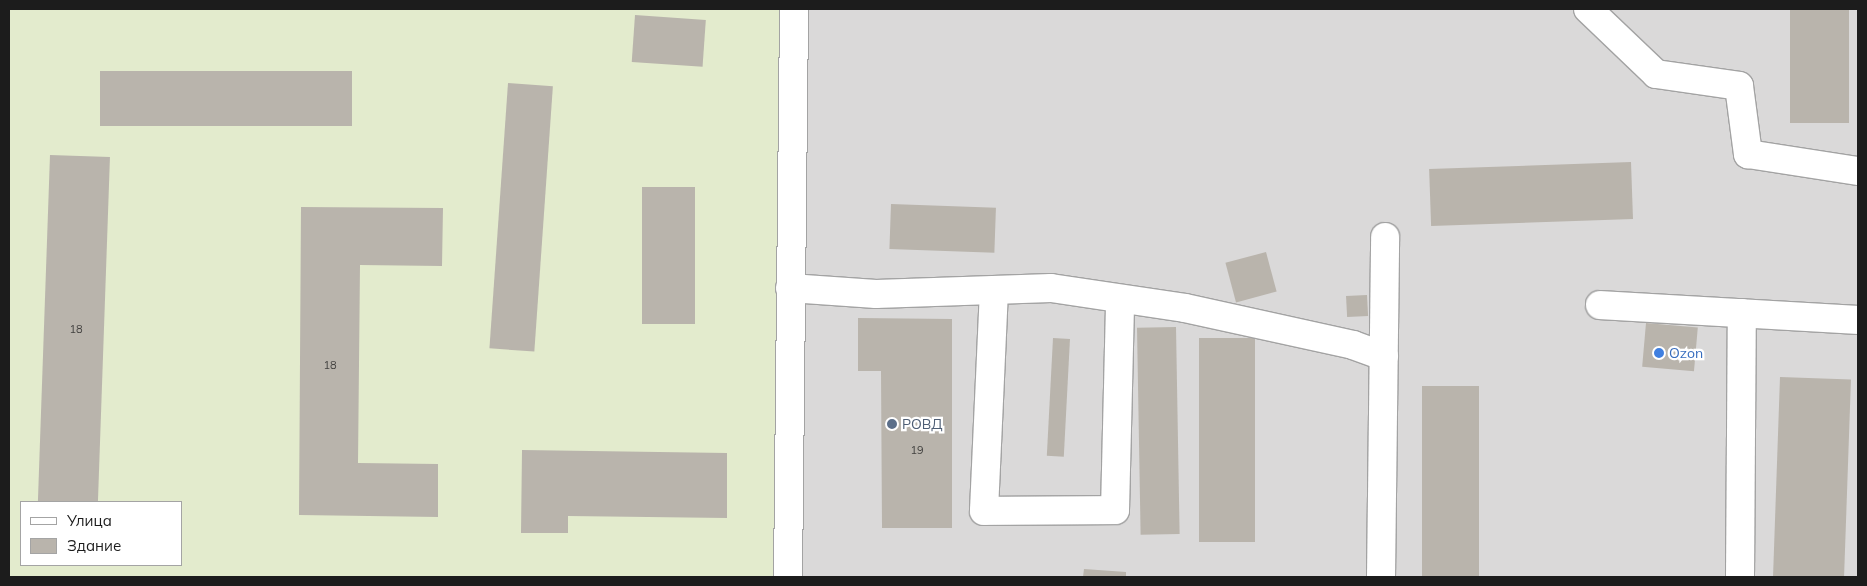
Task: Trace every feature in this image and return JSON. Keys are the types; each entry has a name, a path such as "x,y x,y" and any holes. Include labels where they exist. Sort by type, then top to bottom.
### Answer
{"street":[{"path":"788,577 794,9"},
{"path":"1588,9 1656,74 1740,86 1748,154 1858,171"},
{"path":"1381,577 1385,238"},
{"path":"790,288 876,294 1051,288 1185,308 1353,345 1384,356"},
{"path":"994,290 984,511 1115,510 1120,299"},
{"path":"1600,305 1858,320"},
{"path":"1740,577 1742,313"}],"shaded area":[{"path":"782,9 1858,9 1858,577 782,577"}],"green space":[{"path":"9,9 782,9 777,577 9,577"}],"building":[{"path":"1790,9 1849,9 1849,123 1790,123"},
{"path":"635,15 706,20 703,67 632,62"},
{"path":"100,71 352,71 352,126 100,126"},
{"path":"508,83 553,86 534,351 489,348"},
{"path":"50,155 110,157 98,501 38,501"},
{"path":"1631,162 1633,219 1431,226 1429,169"},
{"path":"642,187 695,187 695,324 642,324"},
{"path":"891,204 996,208 994,253 889,249"},
{"path":"301,207 443,208 442,266 360,265 358,463 438,464 438,517 299,515"},
{"path":"1266,252 1277,292 1236,302 1225,263"},
{"path":"1367,295 1368,316 1347,317 1346,296"},
{"path":"858,318 952,319 952,528 882,528 881,371 858,371"},
{"path":"1646,323 1698,328 1694,371 1642,367"},
{"path":"1176,327 1180,534 1141,535 1137,328"},
{"path":"1053,338 1070,339 1064,457 1047,456"},
{"path":"1199,338 1255,338 1255,542 1199,542"},
{"path":"1780,377 1851,379 1844,577 1773,577"},
{"path":"1422,386 1479,386 1479,577 1422,577"},
{"path":"522,450 727,453 727,518 568,516 568,533 521,533"},
{"path":"1084,569 1126,572 1126,577 1083,577"}],"place":[{"name":"Ozon","path":"1659,353"},
{"name":"РОВД","path":"892,424"}]}
